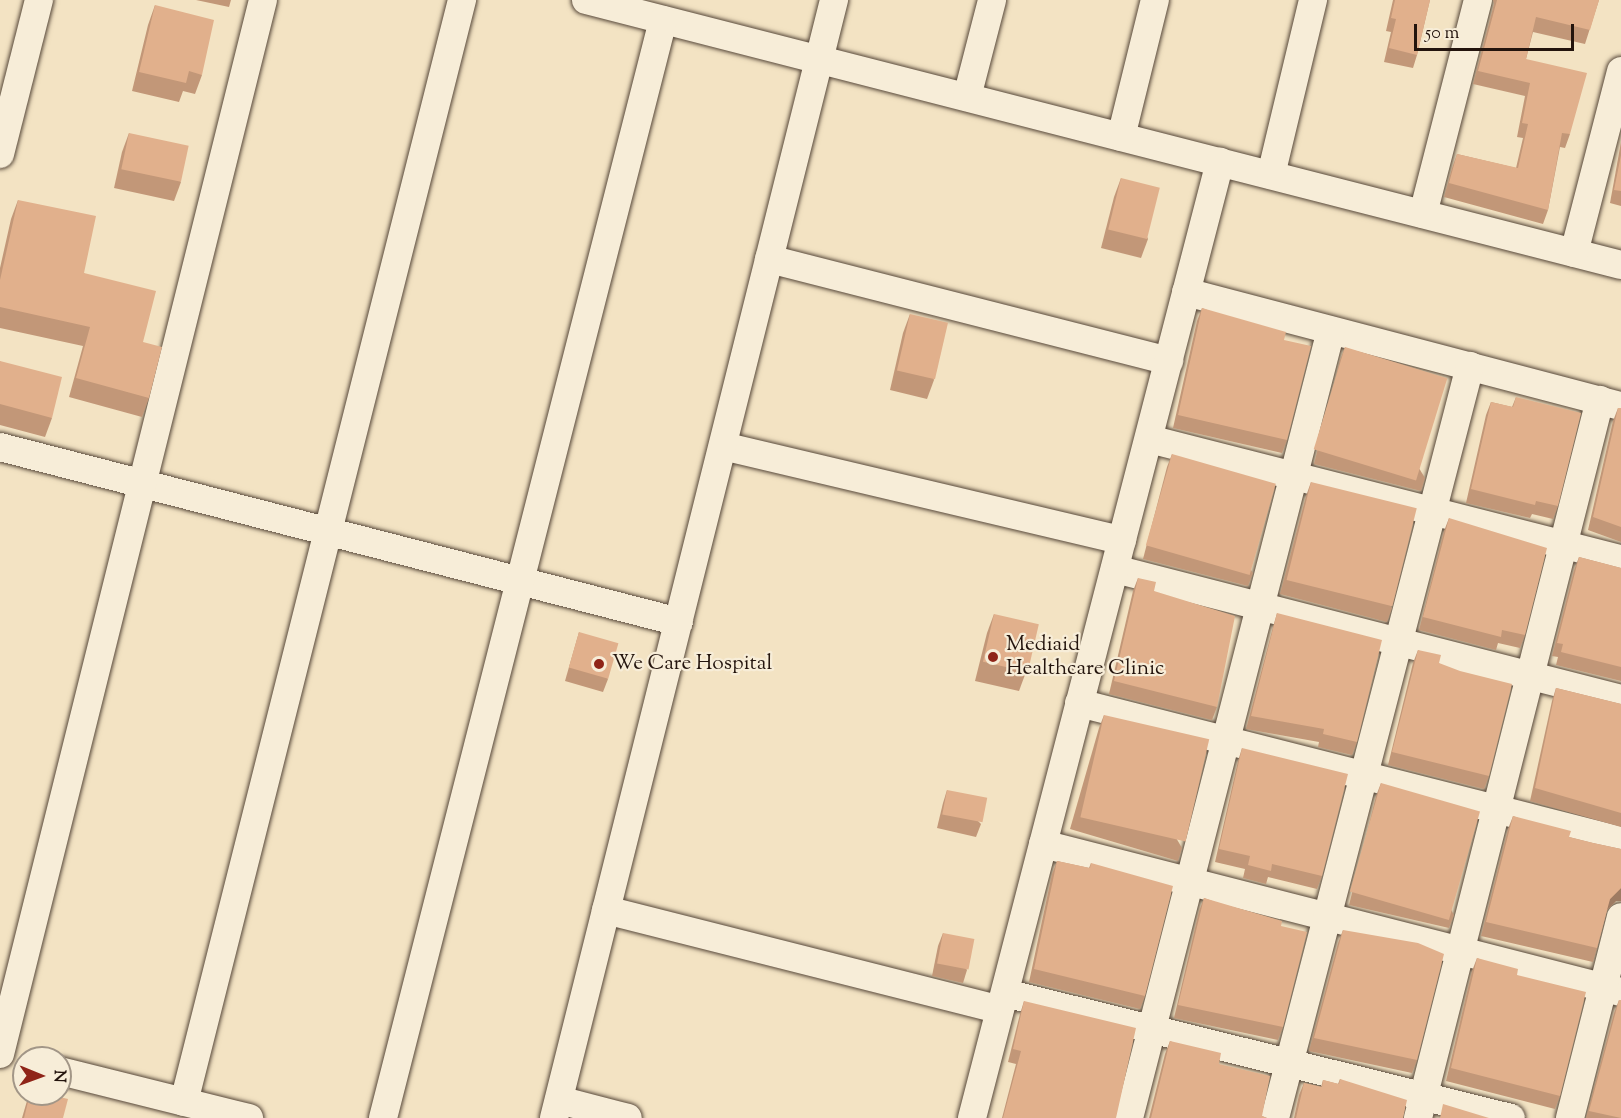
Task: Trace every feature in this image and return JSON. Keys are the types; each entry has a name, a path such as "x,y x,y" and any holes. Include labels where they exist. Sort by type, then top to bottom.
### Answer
{"street":[{"path":"0,154 39,0"},
{"path":"0,1055 262,0"},
{"path":"190,1108 328,531 462,0"},
{"path":"586,0 659,12 819,60 1621,265"},
{"path":"628,1118 556,1109 834,0"},
{"path":"967,98 992,0"},
{"path":"1121,137 1155,0"},
{"path":"1272,175 1313,0"},
{"path":"1423,214 1478,0"},
{"path":"383,1118 520,581 659,12"},
{"path":"1575,253 1621,71"},
{"path":"972,1118 1220,162"},
{"path":"769,258 1169,361"},
{"path":"1186,292 1611,403 1564,544 1421,1107"},
{"path":"1129,1118 1331,330"},
{"path":"1275,1118 1470,366"},
{"path":"1149,439 1621,559"},
{"path":"723,446 1122,540"},
{"path":"0,447 678,622"},
{"path":"1115,569 1621,699"},
{"path":"1079,704 1621,841"},
{"path":"1043,844 1612,990"},
{"path":"606,910 1002,1002 1152,1029 1289,1063 1421,1107 1511,1118"},
{"path":"1570,1118 1612,990 1621,917"},
{"path":"72,1074 190,1108 249,1118"}],"building":[{"path":"1395,0 1430,0 1417,55 1389,48 1396,19 1391,18"},
{"path":"1497,0 1599,0 1590,30 1536,17 1526,59 1587,73 1570,134 1562,133 1548,210 1449,183 1457,154 1518,168 1528,124 1522,123 1530,83 1478,71"},
{"path":"155,5 214,20 202,75 189,71 186,83 139,72"},
{"path":"129,133 189,146 181,182 121,169"},
{"path":"1621,155 1621,191 1614,190"},
{"path":"1121,178 1160,188 1147,239 1108,229"},
{"path":"18,200 96,216 84,273 156,291 143,342 162,347 149,398 76,378 90,327 0,307 0,280"},
{"path":"1202,308 1286,332 1284,340 1311,346 1287,440 1178,415"},
{"path":"910,314 948,323 935,379 897,371"},
{"path":"1345,347 1447,378 1416,481 1314,449"},
{"path":"0,361 62,377 52,418 0,404"},
{"path":"1516,397 1581,413 1558,506 1536,501 1535,505 1471,489 1491,402 1513,407"},
{"path":"1618,408 1621,408 1621,527 1593,517"},
{"path":"1172,454 1276,484 1250,575 1146,545"},
{"path":"1311,482 1417,508 1392,606 1287,580"},
{"path":"1449,518 1547,548 1525,635 1502,630 1501,637 1423,617"},
{"path":"1579,557 1621,568 1621,667 1561,652 1563,644 1557,643"},
{"path":"1138,578 1156,582 1154,591 1235,616 1217,707 1114,681"},
{"path":"1277,613 1382,640 1357,742 1323,734 1324,729 1251,716"},
{"path":"994,614 1039,624 1028,672 983,662"},
{"path":"579,632 618,643 608,679 569,668"},
{"path":"1418,650 1441,655 1439,663 1460,671 1512,684 1489,776 1392,752"},
{"path":"1556,688 1621,704 1621,813 1535,788"},
{"path":"1104,715 1209,739 1186,842 1080,817"},
{"path":"1242,748 1348,774 1322,876 1272,864 1271,871 1248,865 1250,856 1219,849"},
{"path":"1381,783 1480,811 1449,920 1350,892"},
{"path":"947,790 987,798 982,822 942,815"},
{"path":"1513,816 1571,831 1569,837 1621,849 1621,888 1610,899 1597,948 1486,922"},
{"path":"1057,861 1090,868 1091,863 1173,886 1145,996 1034,969"},
{"path":"1204,898 1282,921 1281,926 1307,932 1283,1027 1178,1005"},
{"path":"1343,930 1418,943 1444,954 1417,1060 1314,1038"},
{"path":"943,933 974,939 968,970 937,963"},
{"path":"1477,958 1518,969 1517,975 1586,992 1560,1096 1451,1068"},
{"path":"1619,1000 1621,1000 1621,1118 1589,1111"},
{"path":"1024,1001 1136,1028 1116,1118 1003,1118 1021,1051 1013,1049"},
{"path":"1170,1041 1221,1053 1219,1064 1270,1076 1262,1116 1267,1118 1151,1118"},
{"path":"1340,1079 1407,1100 1403,1118 1296,1118 1304,1083 1322,1087 1323,1080 1339,1084"},
{"path":"1443,1104 1489,1118 1440,1118"},
{"path":"27,1106 66,1106 63,1118 24,1118"}],"place":[{"name":"Mediaid Healthcare Clinic","path":"993,657"},
{"name":"We Care Hospital","path":"599,664"}]}
